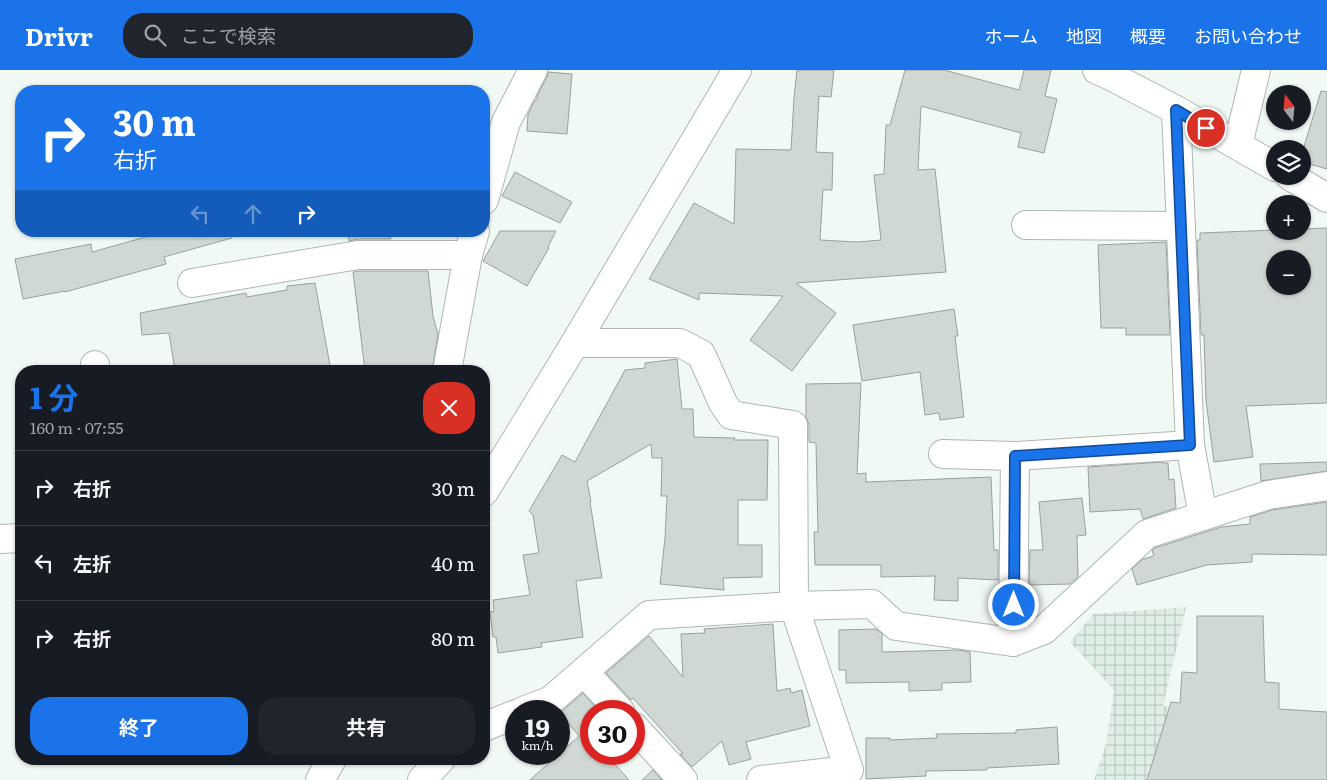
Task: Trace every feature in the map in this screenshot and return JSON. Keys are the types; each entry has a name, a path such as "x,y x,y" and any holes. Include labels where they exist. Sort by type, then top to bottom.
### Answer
{"street":[{"path":"490,179 506,122 534,70"},
{"path":"490,482 737,70"},
{"path":"1097,70 1176,110 1266,162"},
{"path":"1238,145 1256,70"},
{"path":"1176,110 1190,445 1203,516"},
{"path":"1305,185 1327,198"},
{"path":"1026,225 1181,226"},
{"path":"192,283 358,255 472,243 448,365"},
{"path":"574,343 680,343 701,354 723,403 731,415 793,425 794,606 849,770 763,780"},
{"path":"944,454 1015,456 1190,445"},
{"path":"1014,642 1015,456"},
{"path":"551,700 649,615 794,606 872,604 896,626 1014,642 1044,630 1147,534 1268,495 1327,486"},
{"path":"0,539 15,538"},
{"path":"584,672 610,700"},
{"path":"490,725 505,718"},
{"path":"645,739 683,780"},
{"path":"422,780 436,765"}],"shaded area":[{"path":"1186,607 1163,706 1327,715 1327,780 1094,780 1106,744 1114,690 1070,642 1093,614"}],"building":[{"path":"797,70 834,70 831,97 819,96 816,152 833,153 832,190 823,190 820,240 857,242 881,240 874,175 884,174 886,125 890,125 905,70 944,70 1019,90 1024,70 1051,70 1045,96 1057,99 1044,153 1018,147 1021,133 921,106 918,170 935,169 946,272 796,283 836,313 792,371 750,340 783,296 699,293 699,300 649,279 694,203 734,224 736,149 791,150"},
{"path":"548,72 572,74 567,134 527,131 528,114 535,100 537,100"},
{"path":"1321,91 1327,92 1327,169 1311,165 1311,140 1306,140 1309,130 1311,130 1311,124"},
{"path":"515,172 572,202 560,223 502,196"},
{"path":"1327,228 1327,403 1246,406 1253,457 1214,462 1206,401 1204,335 1201,335 1197,240 1200,240 1200,233 1266,230 1266,240 1311,240 1311,229"},
{"path":"500,231 556,231 549,248 527,286 483,261"},
{"path":"146,237 232,238 164,257 166,264 65,292 23,299 15,259 91,244 92,252"},
{"path":"349,237 390,237 391,239 358,239 349,241"},
{"path":"1166,242 1170,335 1126,335 1126,328 1101,328 1098,245"},
{"path":"428,271 433,316 438,334 433,365 364,365 353,272"},
{"path":"315,283 330,365 174,365 169,333 142,335 140,313 246,293 247,297 287,290 287,286"},
{"path":"954,309 964,417 940,420 939,413 925,415 920,372 862,381 853,325"},
{"path":"677,359 682,409 693,409 694,437 768,440 767,500 738,500 738,545 762,545 762,577 723,578 724,590 660,584 667,496 661,496 662,458 652,458 651,444 587,481 602,578 576,581 583,637 541,643 542,647 498,653 496,637 493,637 490,612 494,611 493,600 530,595 523,555 539,553 533,515 529,511 562,455 575,462 625,370 645,368 645,363"},
{"path":"861,383 857,474 866,473 866,482 991,477 994,550 998,550 998,580 958,578 958,601 934,600 935,576 881,577 881,565 815,565 814,532 818,532 816,443 809,442 809,425 806,417 806,384"},
{"path":"1327,462 1327,471 1261,481 1260,464"},
{"path":"1168,463 1169,480 1174,479 1176,508 1143,519 1140,509 1090,512 1088,467"},
{"path":"1082,498 1086,535 1077,536 1078,577 1070,584 1029,585 1030,550 1043,550 1039,502"},
{"path":"1327,502 1327,555 1252,554 1252,562 1207,565 1137,585 1132,569 1143,559 1154,556 1152,550 1155,548 1221,527 1250,524 1250,517 1272,510"},
{"path":"1197,616 1263,616 1265,682 1279,683 1279,709 1327,712 1327,780 1147,780 1171,702 1180,703 1182,672 1197,673"},
{"path":"773,624 777,691 790,688 791,693 802,690 810,726 746,742 751,759 729,765 722,741 692,767 680,754 683,754 645,711 645,700 635,700 633,698 631,700 606,673 649,636 683,677 681,634 705,633 704,629"},
{"path":"876,629 882,634 882,652 959,650 970,652 971,682 942,683 942,690 909,691 909,682 846,683 846,670 839,670 839,630"},
{"path":"583,693 589,700 580,700 580,765 616,765 629,780 530,780 547,765 570,765 570,744 579,736 570,725 570,704"},
{"path":"1057,727 1059,764 987,768 987,770 926,771 926,776 866,779 866,738 890,738 890,740 937,738 936,734 1016,733 1016,730"},
{"path":"653,770 662,780 642,780"}],"route":[{"path":"1014,605 1015,456 1190,445 1176,110 1206,128"}]}
